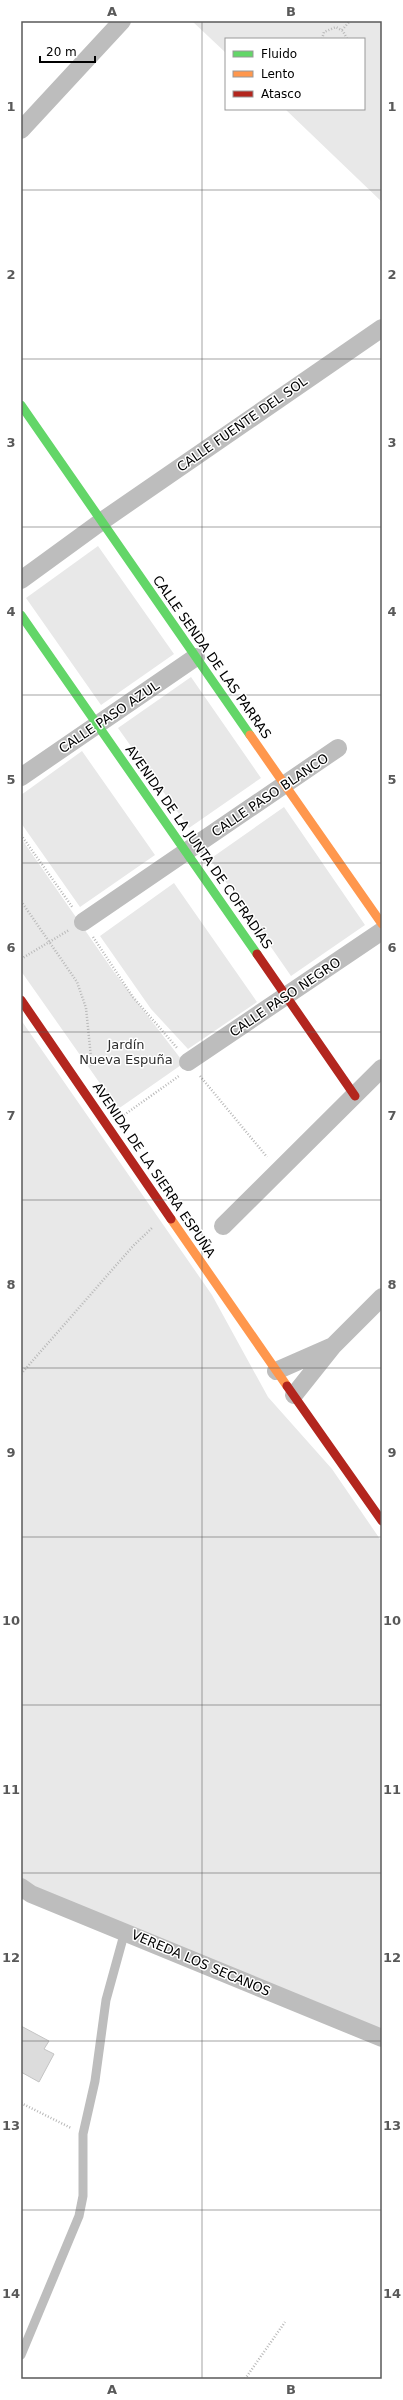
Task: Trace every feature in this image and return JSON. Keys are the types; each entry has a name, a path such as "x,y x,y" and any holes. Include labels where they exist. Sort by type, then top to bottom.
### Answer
{"street":[{"path":"21,129 122,21"},
{"name":"CALLE FUENTE DEL SOL","path":"21,580 102,521 382,328"},
{"name":"CALLE SENDA DE LAS PARRAS","path":"21,405 382,924"},
{"name":"AVENIDA DE LA JUNTA DE COFRADÍAS","path":"21,615 187,851 355,1096"},
{"name":"CALLE PASO AZUL","path":"21,777 196,657"},
{"name":"CALLE PASO BLANCO","path":"83,922 338,748"},
{"name":"CALLE PASO NEGRO","path":"190,1064 286,996 382,931"},
{"name":"AVENIDA DE LA SIERRA ESPUÑA","path":"21,1000 276,1371 288,1397 382,1521"},
{"path":"223,1226 382,1068"},
{"name":"AVENIDA DE LA SIERRA ESPUÑA","path":"223,1295 244,1342"},
{"path":"288,1397 333,1346 382,1297"},
{"path":"276,1371 333,1346"},
{"name":"VEREDA LOS SECANOS","path":"21,1887 31,1894 125,1931 382,2038"}],"lane":[{"path":"21,2355 79,2216 83,2196 82,2149 84,2134 95,2081 106,2000 125,1931"}],"path":[{"path":"342,30 350,21"},
{"path":"322,38 324,32 331,28 342,30"},
{"path":"342,30 346,38"},
{"path":"21,835 83,922 133,997 271,1161"},
{"path":"21,901 76,982 86,1008 93,1060 92,1073"},
{"path":"21,959 83,922"},
{"path":"118,1118 190,1064"},
{"path":"21,1374 103,1283 133,1246 168,1213"},
{"path":"21,2102 84,2134"},
{"path":"245,2379 285,2322"}],"green space":[{"path":"192,21 382,21 382,202 286,110 365,110 365,38 225,38 225,52"},
{"path":"98,546 174,654 101,705 26,598"},
{"path":"191,677 261,778 189,828 118,728"},
{"path":"82,751 155,855 80,907 21,823 21,795"},
{"path":"284,807 365,925 291,976 210,859"},
{"name":"Jardín Nueva Espuña","path":"21,838 114,972 184,1063 118,1109 21,971"},
{"path":"174,883 257,1002 188,1049 151,1009 100,936"},
{"path":"21,1020 212,1295 268,1397 332,1469 382,1542 382,2031 33,1887 21,1878"}],"building":[{"path":"21,2026 49,2041 44,2049 54,2054 39,2082 21,2072"}],"traffic: fast":[{"path":"21,405 250,735"},
{"path":"21,615 257,954"}],"traffic: slow":[{"path":"250,735 382,924"},
{"path":"171,1219 287,1386"}],"traffic: jam":[{"path":"257,954 355,1096"},
{"path":"21,1000 171,1219"},
{"path":"287,1386 382,1521"}]}
